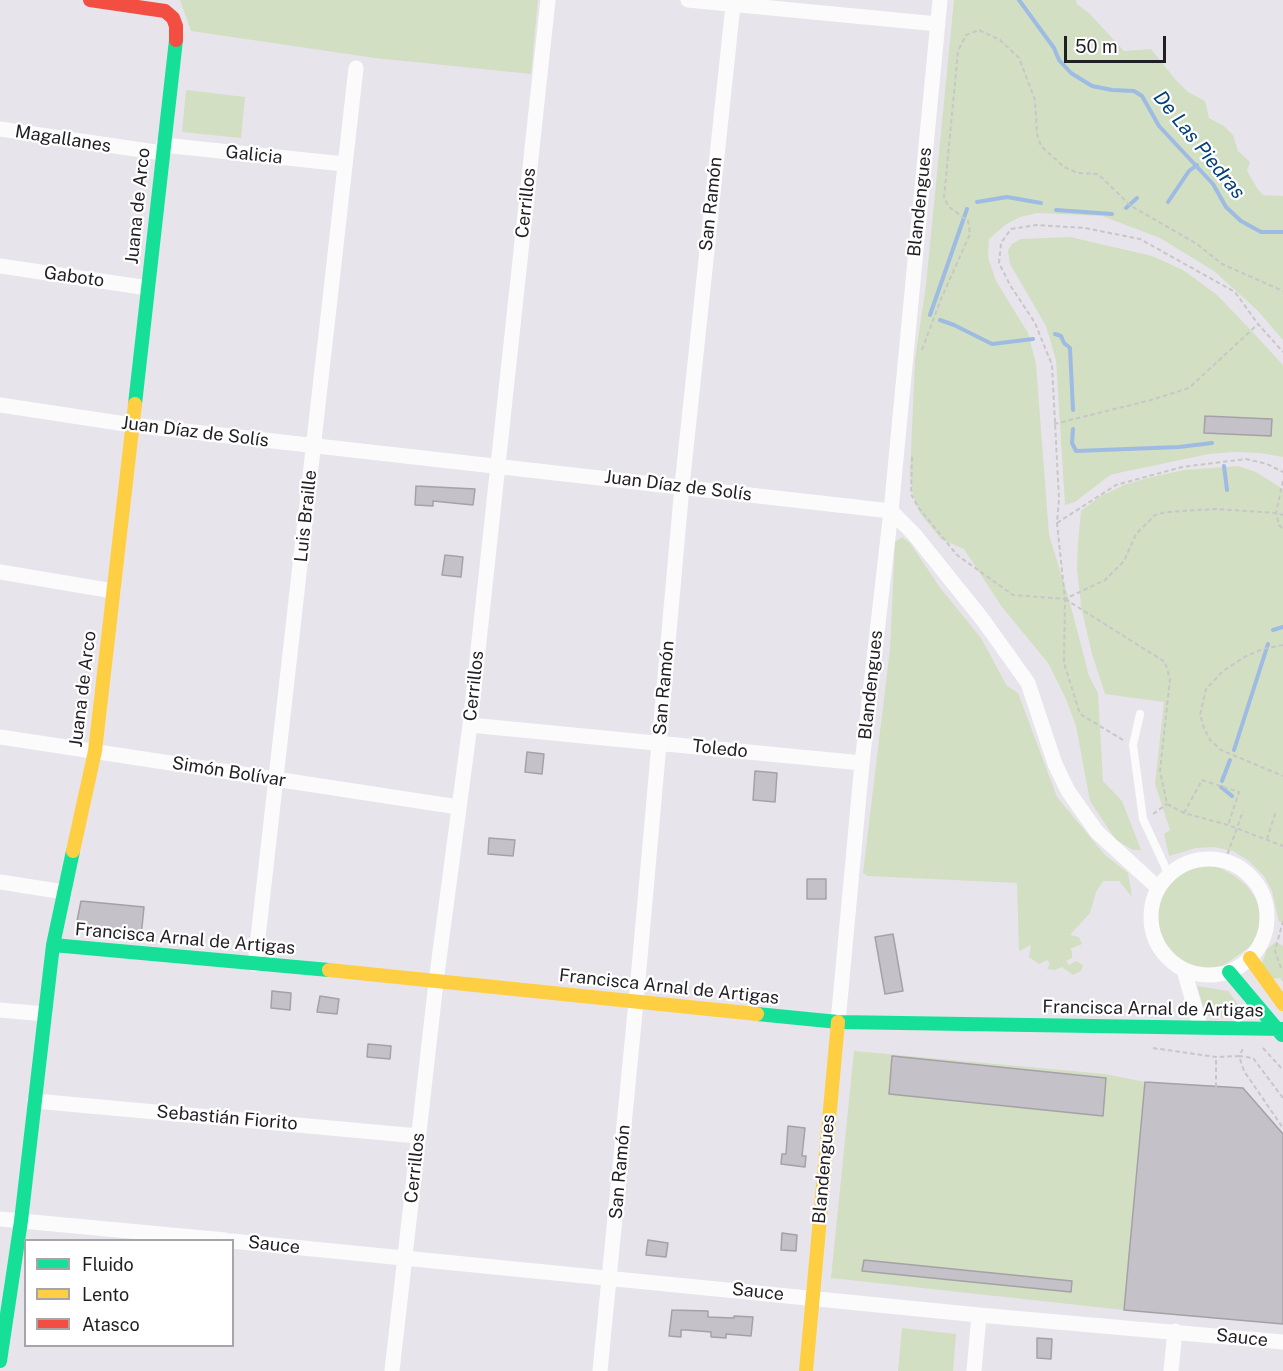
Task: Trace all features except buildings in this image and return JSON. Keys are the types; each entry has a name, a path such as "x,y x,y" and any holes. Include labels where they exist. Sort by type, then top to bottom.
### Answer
{"street":[{"name":"Juana de Arco","path":"0,1359 21,1221 53,945 95,751 162,149 177,35 173,18 165,11 90,0"},
{"name":"Cerrillos","path":"392,1371 436,982 470,725 548,0"},
{"path":"688,0 938,24"},
{"name":"Blandengues","path":"806,1371 862,764 891,511 940,0"},
{"name":"San Ramón","path":"600,1371 636,1002 682,486 740,4"},
{"name":"Luis Braille","path":"255,964 356,68"},
{"name":"Magallanes","path":"0,129 162,149"},
{"name":"Galicia","path":"162,149 344,164"},
{"name":"Gaboto","path":"0,266 148,288"},
{"name":"Juan Díaz de Solís","path":"0,405 132,425 891,511"},
{"path":"891,511 914,534 983,620 1028,683 1055,765 1068,791 1097,832 1158,888"},
{"path":"0,572 113,591"},
{"name":"Toledo","path":"470,725 862,764"},
{"name":"Simón Bolívar","path":"0,737 458,807"},
{"path":"1210,859 1225,861 1240,868 1253,880 1262,894 1266,911 1266,928 1260,944 1250,958 1228,972 1214,975 1198,975 1184,970 1168,959 1156,943 1151,925 1151,906 1158,888 1168,874 1195,860 1210,859"},
{"path":"0,882 64,892"},
{"name":"Francisca Arnal de Artigas","path":"53,945 348,971 436,982 838,1022 1200,1026 1281,1032"},
{"path":"1250,958 1283,1004"},
{"path":"1184,970 1200,1026"},
{"path":"1228,972 1281,1032"},
{"path":"0,1010 45,1014"},
{"name":"Sebastián Fiorito","path":"35,1101 418,1136"},
{"name":"Sauce","path":"0,1219 214,1239"},
{"name":"Sauce","path":"234,1241 979,1315 1283,1342"},
{"path":"974,1371 979,1315"},
{"path":"1171,1371 1175,1331"}],"lane":[{"path":"1140,714 1133,745 1143,819 1168,874"}],"path":[{"path":"920,354 941,298 970,234 968,221 949,207 944,198 958,51 966,35 979,30 1000,40 1019,58 1035,100 1037,134 1041,146 1064,166 1078,172 1098,174 1131,206 1197,244 1222,264 1283,291"},
{"path":"1133,745 1080,714 1064,663 1065,599 1057,523 1059,499 1052,365 1035,323 1010,285 999,263 1001,243 1011,229 1037,225 1085,228 1140,239 1235,292 1258,324 1283,352"},
{"path":"1054,423 1151,400 1189,388 1258,324"},
{"path":"912,446 911,494 918,507 957,555 1013,595 1065,599 1165,662 1170,678 1160,771 1167,804"},
{"path":"1057,523 1116,485 1182,467 1246,459 1267,464 1283,472"},
{"path":"1283,481 1276,513 1279,525 1283,529"},
{"path":"1065,599 1105,580 1124,561 1136,534 1155,515 1216,508 1283,515"},
{"path":"1283,645 1263,649 1246,656 1223,671 1206,689 1200,715 1210,740 1221,750 1283,776"},
{"path":"1184,813 1202,780 1239,792 1228,825"},
{"path":"1167,804 1184,813 1228,825 1283,846"},
{"path":"1143,819 1161,810 1167,804"},
{"path":"1267,839 1276,811"},
{"path":"1225,861 1244,812"},
{"path":"1283,921 1275,951 1283,974"},
{"path":"1258,1044 1283,1070"},
{"path":"1245,1045 1239,1056 1244,1071 1283,1128"},
{"path":"1153,1048 1216,1057 1253,1058 1283,1098"},
{"path":"1216,1057 1216,1087"},
{"path":"1279,1091 1283,1089"}],"green space":[{"path":"180,0 538,0 531,74 375,58 191,31"},
{"path":"954,0 1076,0 1077,4 1090,14 1124,51 1151,49 1188,92 1205,101 1209,118 1224,126 1233,135 1238,151 1250,162 1247,171 1263,195 1283,196 1283,340 1257,310 1214,271 1160,238 1102,216 1037,213 1020,217 1005,225 989,239 988,257 996,281 1028,333 1036,364 1049,535 1089,676 1098,693 1103,781 1122,801 1141,850 1133,850 1116,840 1090,801 1076,726 1066,699 1048,663 1002,607 964,549 941,539 920,513 912,492 910,474 915,359 926,285"},
{"path":"186,90 245,97 241,138 182,132"},
{"path":"1070,237 1152,256 1183,270 1216,294 1283,365 1283,457 1260,453 1209,454 1123,472 1110,475 1075,502 1065,505 1056,360 1046,326 1010,264 1008,250 1012,244 1021,239"},
{"path":"1238,466 1256,472 1283,489 1283,921 1279,922 1272,891 1264,876 1249,861 1233,851 1214,847 1196,848 1169,856 1164,834 1170,830 1155,784 1164,702 1105,694 1092,654 1081,606 1077,569 1081,511 1101,496 1124,485 1147,478 1184,470"},
{"path":"902,537 910,543 941,589 981,638 1007,686 1018,693 1057,797 1105,855 1128,873 1132,897 1119,881 1103,881 1096,892 1090,913 1070,935 1079,937 1082,944 1070,949 1072,958 1066,961 1069,965 1076,961 1083,965 1081,971 1073,975 1062,967 1055,970 1047,969 1050,964 1047,960 1039,964 1029,957 1031,945 1019,951 1017,883 868,876 863,873 890,649 895,542"},
{"path":"1196,866 1217,866 1236,877 1255,897 1260,910 1258,941 1217,970 1196,969 1180,961 1166,944 1157,917 1161,895 1168,883 1176,876"},
{"path":"1276,942 1283,946 1283,982 1280,978 1271,979 1262,963 1267,949"},
{"path":"1197,986 1228,991 1247,1016 1244,1019 1206,1016"},
{"path":"854,1051 1105,1074 1145,1082 1124,1310 831,1278"},
{"path":"902,1328 956,1334 953,1371 898,1371"}],"waterway":[{"name":"De Las Piedras","path":"1019,0 1054,48 1059,60 1071,73 1092,86 1134,91 1142,96 1159,126 1213,184 1226,207 1241,221 1261,232 1283,232"},
{"path":"1168,202 1189,171 1197,165"},
{"path":"977,202 1007,197 1041,203"},
{"path":"1126,208 1137,198"},
{"path":"930,315 967,209"},
{"path":"1056,210 1112,214"},
{"path":"940,320 992,344 1033,339"},
{"path":"1055,334 1061,336 1070,348 1073,410"},
{"path":"1073,429 1072,443 1076,451 1179,447 1212,443"},
{"path":"1224,466 1227,490"},
{"path":"1273,630 1283,627"},
{"path":"1234,750 1268,644"},
{"path":"1222,781 1230,760"},
{"path":"1221,787 1232,796"}],"traffic: fast":[{"path":"135,404 176,40"},
{"path":"0,1361 21,1221 53,945 73,851"},
{"path":"53,945 329,970"},
{"path":"1229,972 1282,1035"},
{"path":"757,1014 838,1022 1283,1029"}],"traffic: slow":[{"path":"73,851 95,751 135,404"},
{"path":"1250,958 1283,1004"},
{"path":"329,970 757,1014"},
{"path":"806,1371 838,1022"}],"traffic: jam":[{"path":"90,0 165,11 173,18 176,26 176,40"}]}
